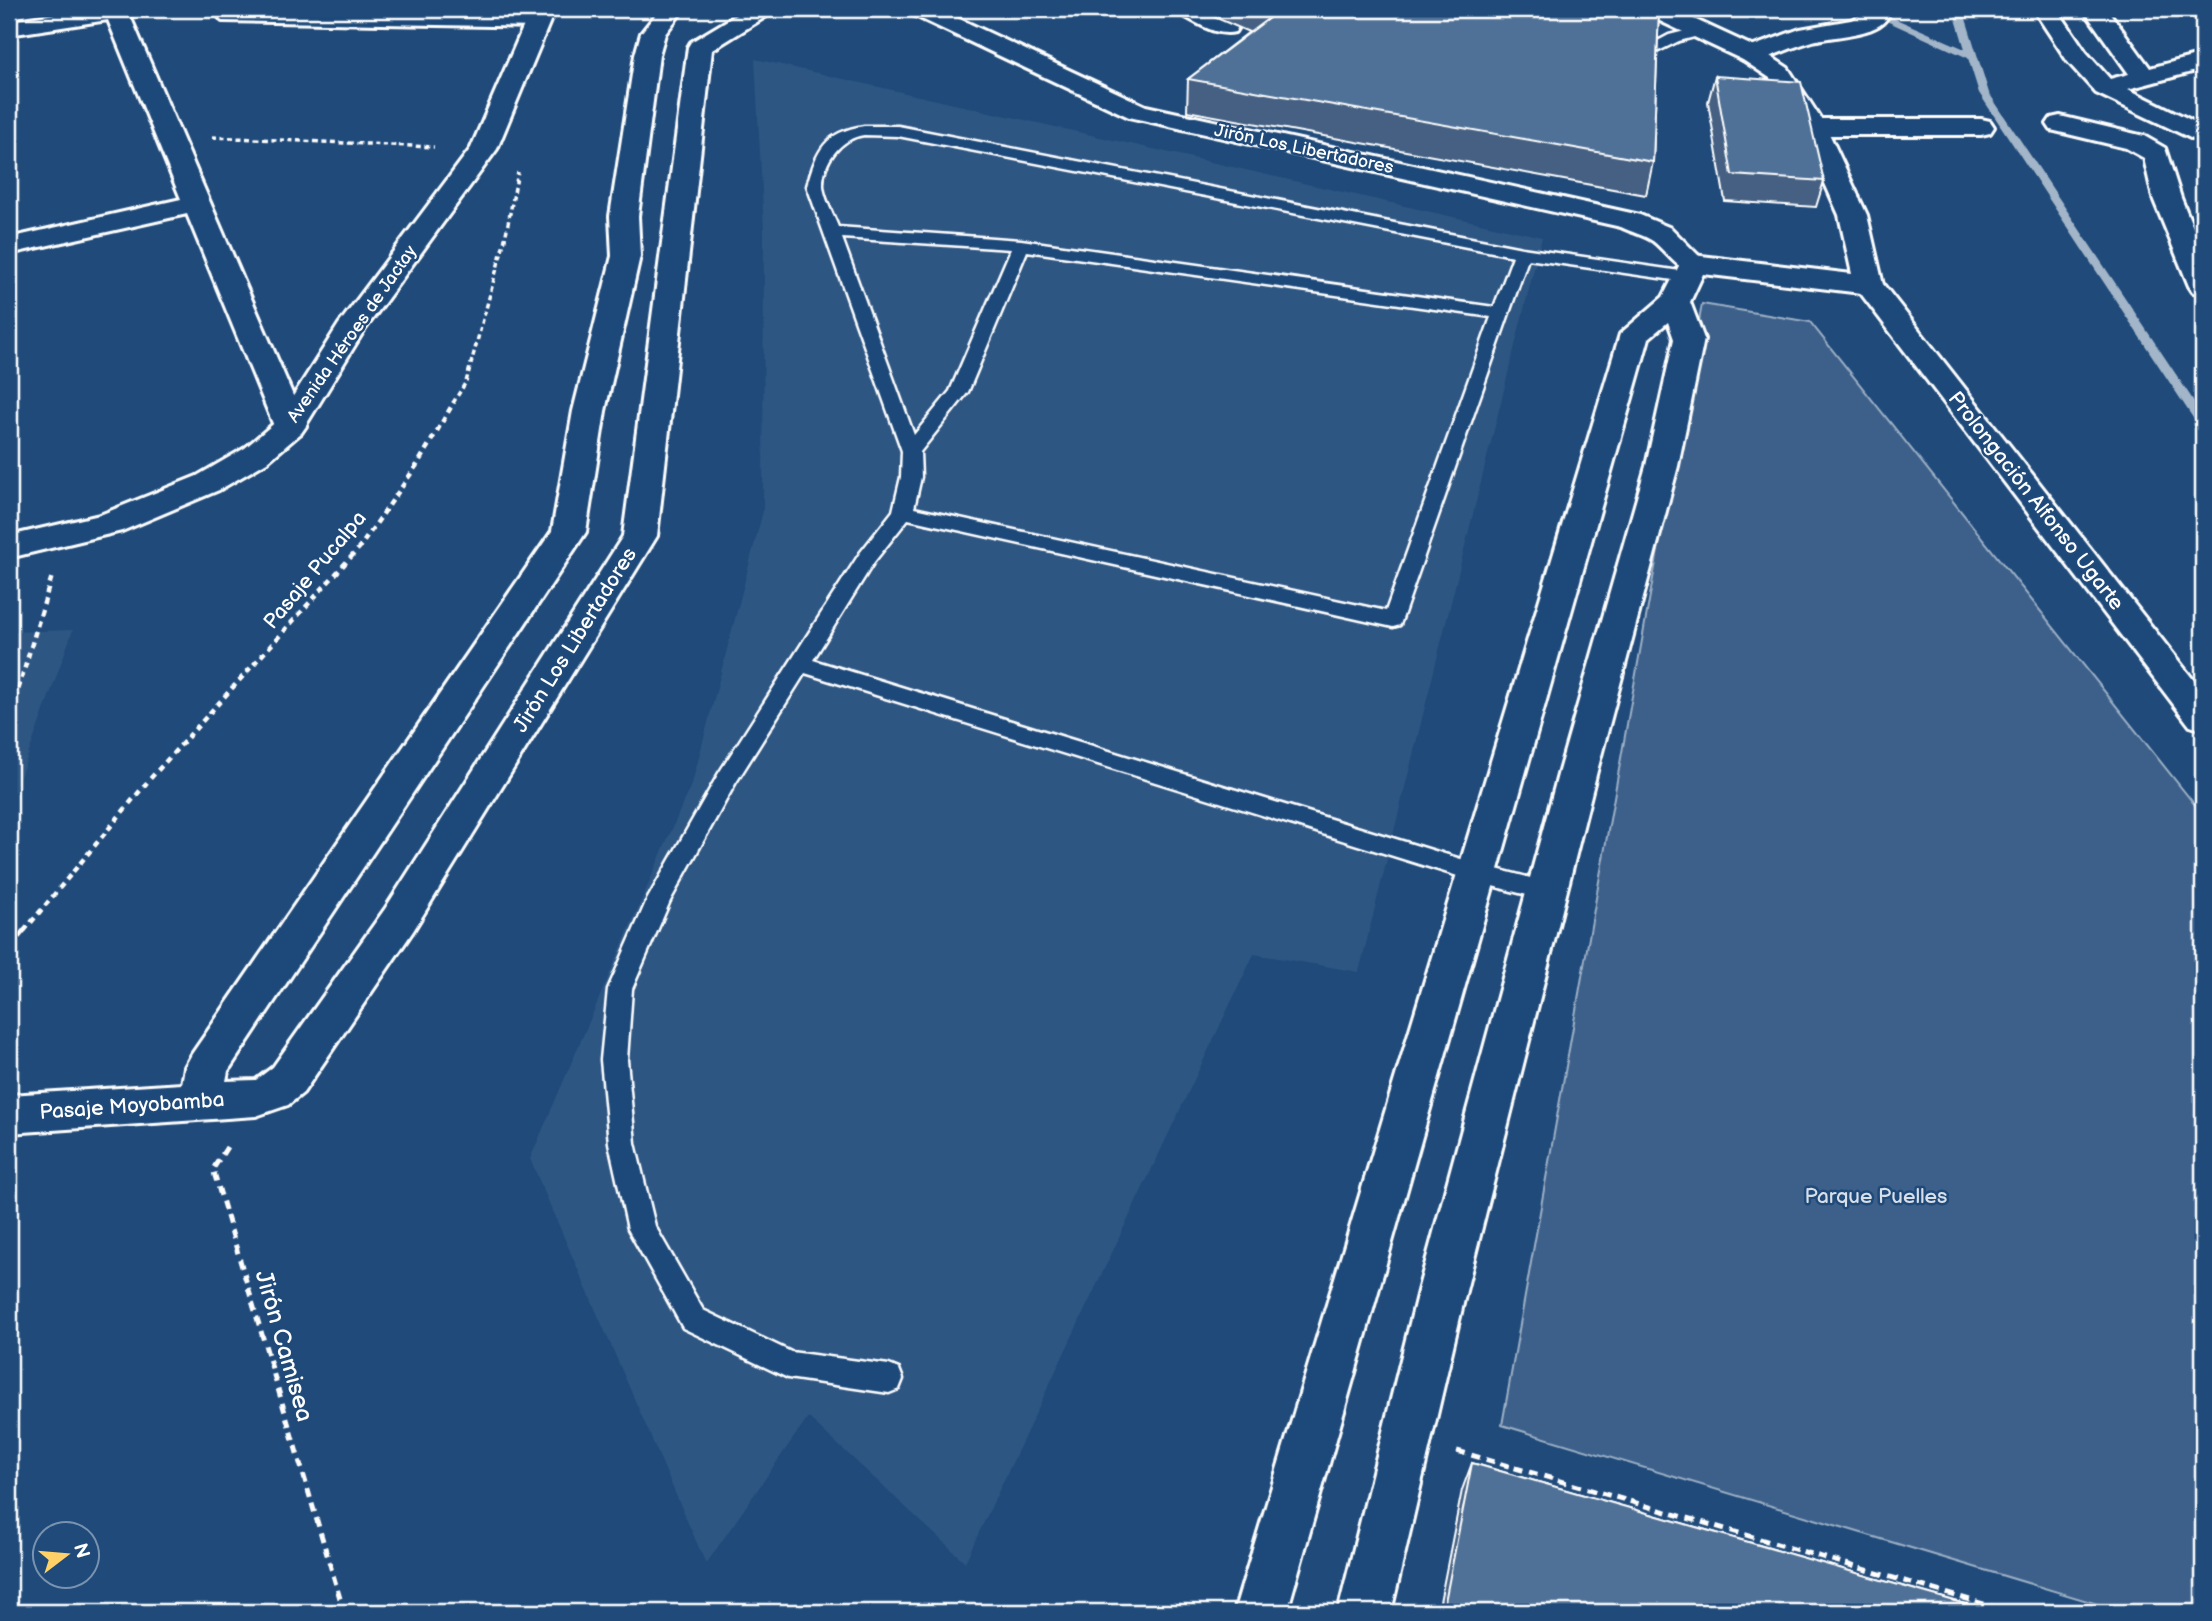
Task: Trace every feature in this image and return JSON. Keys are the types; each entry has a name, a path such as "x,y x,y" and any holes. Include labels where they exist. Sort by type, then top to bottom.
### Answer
{"street":[{"path":"201,1101 207,1068 569,532 589,411 626,256 624,216 647,55 653,33 672,9"},
{"name":"Jirón Los Libertadores","path":"256,1098 273,1092 288,1080 399,920 640,536 699,47 762,9"},
{"name":"Jirón Los Libertadores","path":"919,9 1138,112 1630,221 1661,234 1685,281"},
{"path":"1188,9 1226,27"},
{"name":"Prolongación Alfonso Ugarte","path":"1653,9 1752,55 1779,73 1813,127 1853,215 1869,285 2203,717"},
{"path":"1752,55 1810,33 1857,26 1877,17 1877,9"},
{"path":"2045,9 2077,57 2105,88 2203,136"},
{"path":"2095,9 2145,78"},
{"path":"9,28 115,10 290,426"},
{"path":"230,16 540,14"},
{"name":"Avenida Héroes de Jactay","path":"9,547 110,523 208,483 256,455 290,426 350,330 484,149 540,14"},
{"path":"2105,88 2203,61"},
{"path":"2060,124 2135,142 2156,154 2167,198 2203,286"},
{"path":"1813,127 1981,127"},
{"path":"9,246 196,204"},
{"path":"1260,1612 1635,334 1685,281 1869,285"},
{"path":"1364,1612 1405,1436 1546,891 1662,466 1689,339 1685,281"},
{"name":"Pasaje Moyobamba","path":"9,1114 256,1098"}],"lane":[{"path":"1615,67 1674,38 1701,31"},
{"path":"889,1379 788,1365 693,1319 642,1229 622,1143 614,1060 620,989 666,888 727,779 867,558 903,512 911,477 911,451 815,186 822,155 839,136 863,129 898,131 1521,253 1685,281"},
{"path":"832,232 1021,245 1501,313"},
{"path":"911,451 959,392 1021,245"},
{"path":"903,512 1393,620 1521,253"},
{"path":"800,664 1477,873 1546,891"}],"path":[{"path":"169,135 484,149"},
{"name":"Pasaje Pucalpa","path":"9,949 149,780 360,547 417,465 466,382 505,239 519,163"},
{"path":"9,720 64,535"},
{"name":"Jirón Camisea","path":"256,1098 213,1169 344,1612"},
{"path":"1405,1436 2011,1612"}],"shaded area":[{"path":"755,59 1542,237 1359,972 1254,954 965,1562 808,1417 706,1564 530,1159 693,780 763,511 764,230"},
{"path":"73,630 9,808 9,632"}],"green space":[{"name":"Parque Puelles","path":"1702,304 1810,322 2203,815 2203,1612 2124,1612 1502,1425"}],"building":[{"path":"1270,9 1659,9 1653,162 1188,79 1277,12"},
{"path":"1715,76 1801,82 1824,181 1732,175"},
{"path":"1472,1463 1993,1612 1443,1612"}],"waterway":[{"path":"1865,9 1972,56"},
{"path":"1958,9 1972,56"},
{"path":"1972,56 1984,93 2203,424"}]}
